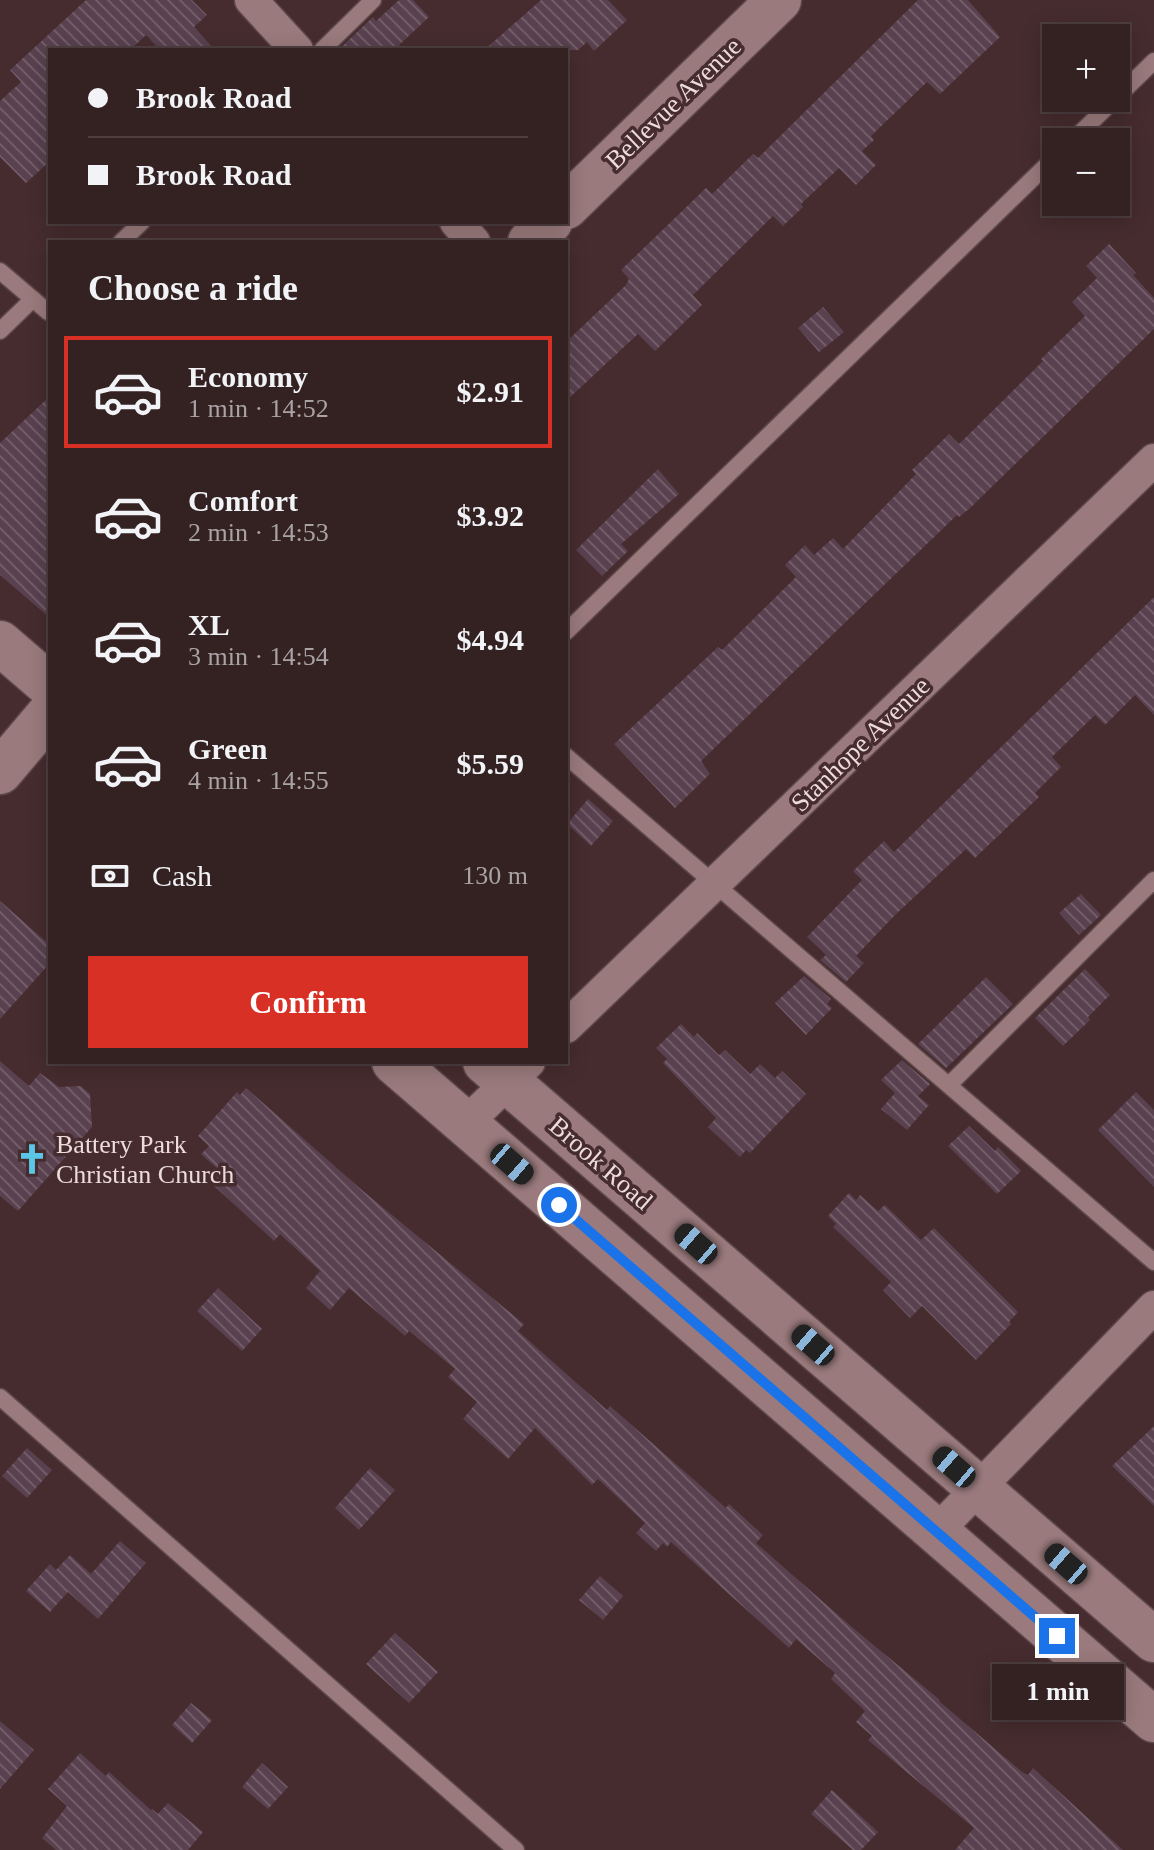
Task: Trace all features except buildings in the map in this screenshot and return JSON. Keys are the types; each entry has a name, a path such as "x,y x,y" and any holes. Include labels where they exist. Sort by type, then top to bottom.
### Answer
{"main road":[{"name":"Bellevue Avenue","path":"568,205 779,0"},
{"path":"532,240 548,224"},
{"path":"0,643 48,684"},
{"path":"396,1064 1154,1720"},
{"name":"Brook Road","path":"507,1069 1154,1640"}],"street":[{"path":"251,0 295,48"},
{"path":"458,224 472,240"},
{"name":"Stanhope Avenue","path":"568,1025 1154,460"},
{"path":"465,1124 507,1069"},
{"path":"936,1532 1154,1307"}],"lane":[{"path":"324,48 373,0"},
{"path":"1085,128 1154,61"},
{"path":"568,630 1042,170"},
{"path":"123,240 140,224"},
{"path":"0,271 48,312"},
{"path":"0,331 33,299"},
{"path":"568,758 1154,1262"},
{"path":"949,1085 1154,880"},
{"path":"0,1397 516,1850"}],"place":[{"name":"Battery Park Christian Church","path":"32,1159"}],"route":[{"path":"559,1205 1057,1636"}]}
